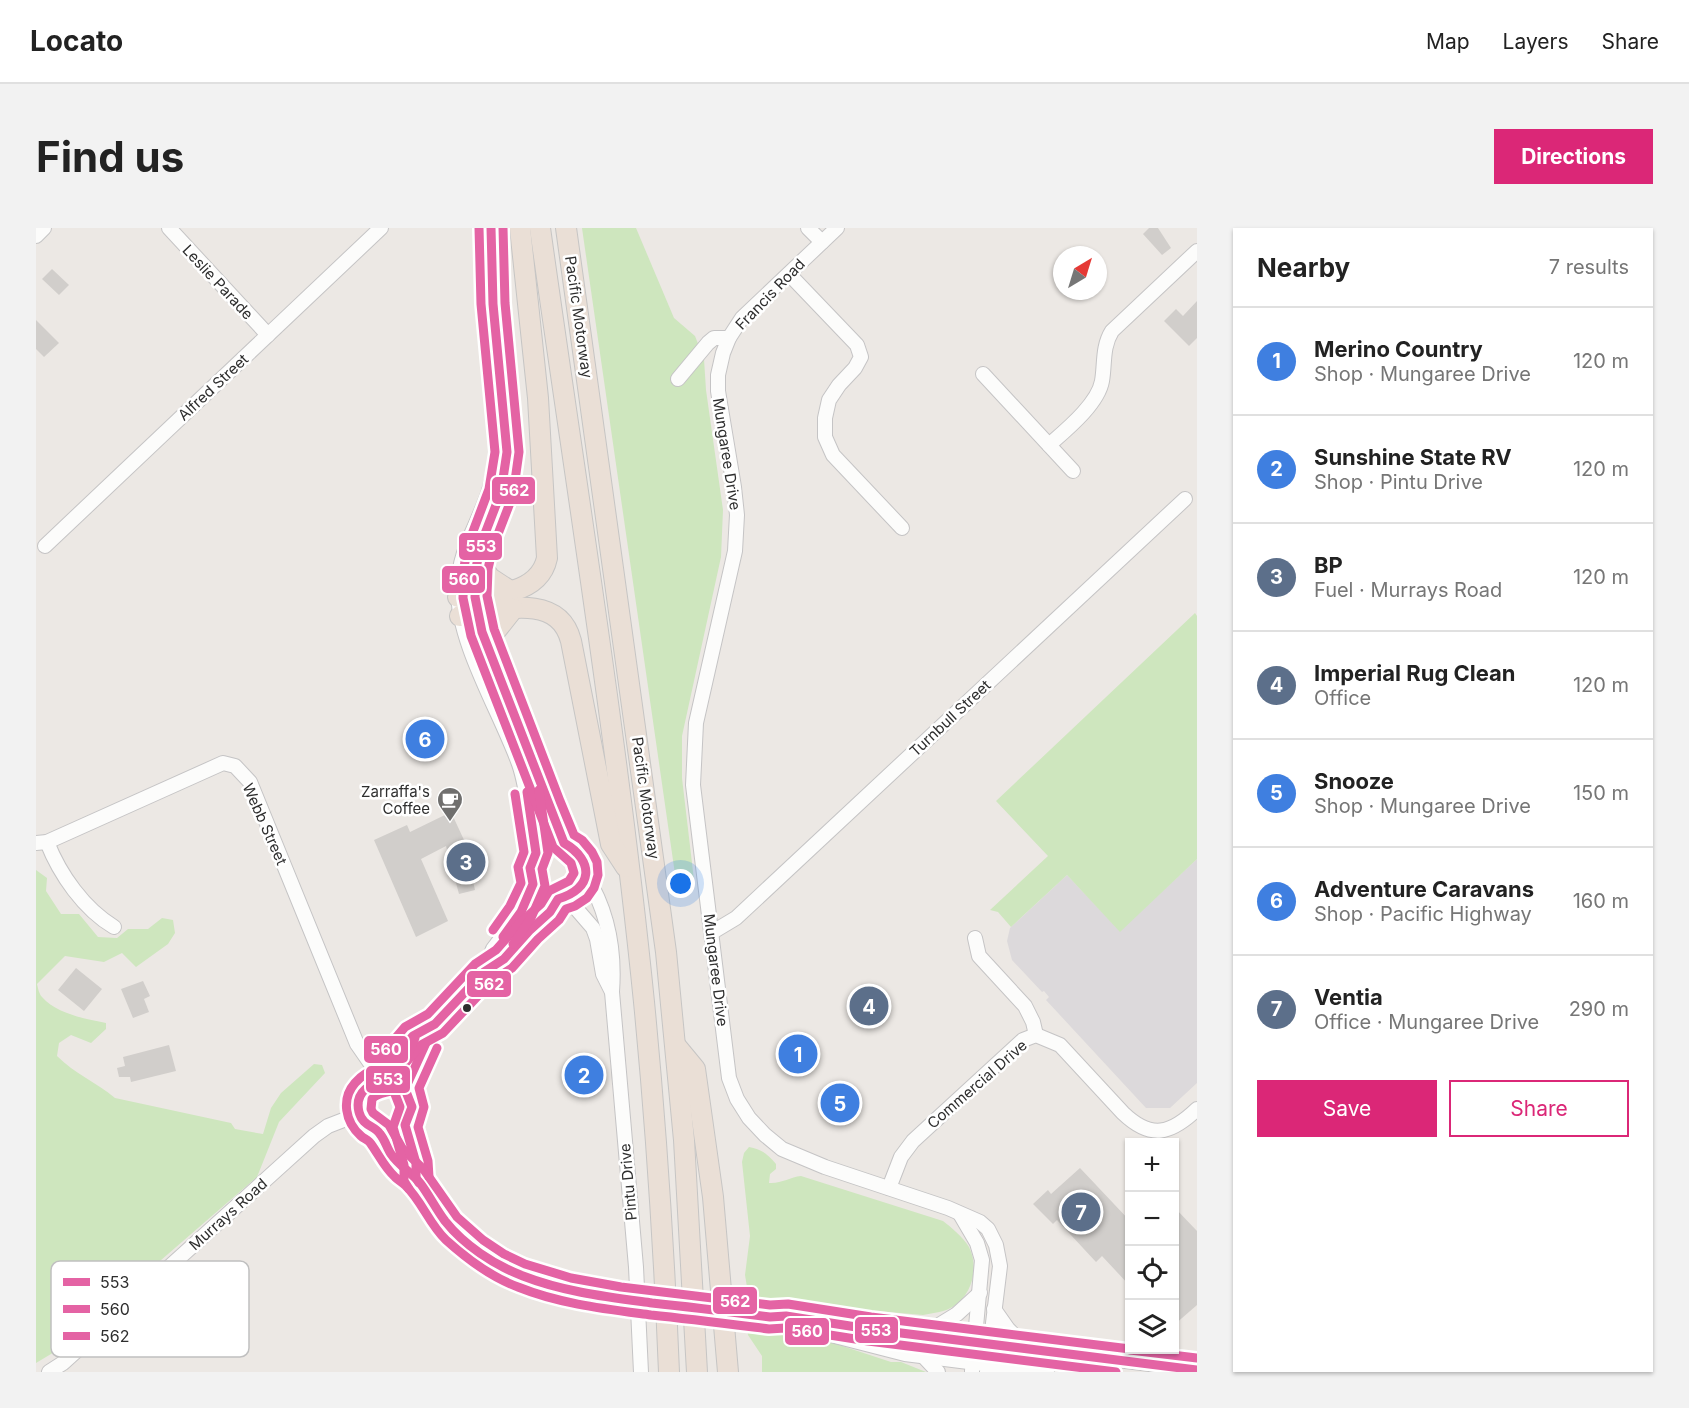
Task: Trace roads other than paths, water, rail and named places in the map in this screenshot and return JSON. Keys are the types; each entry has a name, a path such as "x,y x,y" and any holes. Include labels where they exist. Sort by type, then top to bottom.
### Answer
{"highway":[{"path":"486,643 512,600 523,587 538,577 544,567 548,552 538,398 520,228"},
{"name":"Pacific Motorway","path":"540,228 629,872 651,1083 661,1210 669,1372"},
{"name":"Pacific Motorway","path":"566,228 658,885 684,1140 698,1372"},
{"path":"477,560 490,578 512,600"},
{"path":"468,606 512,600 543,609 558,617 567,629 611,844 629,872"},
{"path":"675,1046 695,1069 713,1197 728,1372"}],"street":[{"path":"36,236 44,228"},
{"name":"Leslie Parade","path":"169,228 268,335"},
{"name":"Alfred Street","path":"45,546 381,228"},
{"path":"491,228 493,304 507,452 504,479 497,506 477,560 465,635 523,775 531,811 532,835 536,853"},
{"path":"808,228 822,242"},
{"name":"Francis Road","path":"678,379 708,343 714,338 729,338 742,318 837,228"},
{"path":"1049,445 1077,418 1098,393 1102,382 1106,340 1112,331 1197,251"},
{"path":"789,274 857,345 861,357 829,400 825,418 825,437 833,454 902,528"},
{"name":"Mungaree Drive","path":"729,338 718,375 718,391 737,515 735,551 696,723 693,774 728,1071 734,1092 744,1111 765,1136 789,1153 943,1206 984,1224 996,1245 1000,1266 987,1368"},
{"path":"983,374 1073,471"},
{"path":"503,421 491,486 462,557 458,577 468,606 535,760 564,843"},
{"name":"Turnbull Street","path":"711,933 736,918 1185,499"},
{"name":"Webb Street","path":"42,842 223,763 235,766 250,782 357,1044 385,1080"},
{"path":"42,842 92,912 114,927"},
{"path":"385,1080 391,1062 413,1036 435,1024 484,972 504,959 562,899 579,890 586,876 584,859 579,852 564,843 549,844 536,853 530,868 532,884 521,912 493,949 484,972"},
{"name":"Pintu Drive","path":"586,876 597,893 609,934 635,1256 641,1372"},
{"path":"532,884 543,895 562,899"},
{"name":"Pintu Drive","path":"562,899 593,928 603,974 612,992"},
{"path":"975,938 979,956 1025,1006 1033,1022 1036,1035"},
{"path":"405,1089 435,1024"},
{"name":"Commercial Drive","path":"889,1188 901,1157 913,1140 1023,1040 1036,1035 1060,1045 1123,1113 1144,1129 1159,1131 1176,1127 1197,1109"},
{"path":"385,1080 395,1081 405,1089 412,1103 412,1111 405,1125 398,1131 380,1133 367,1126 359,1114 358,1104 360,1095 366,1088 385,1080"},
{"name":"Murrays Road","path":"176,1261 314,1136 328,1126 359,1114"},
{"path":"405,1125 416,1163 416,1178"},
{"path":"380,1133 383,1145 403,1168 416,1178 443,1219 479,1252 513,1273 560,1290 770,1317 786,1316 929,1337 1197,1370"},
{"path":"960,1214 977,1243 982,1268 972,1368"},
{"path":"929,1337 939,1325 957,1314 980,1293"},
{"path":"994,1309 1008,1329 1028,1349"},
{"path":"770,1317 786,1324 879,1349 972,1368 1047,1372"},
{"name":"Murrays Road","path":"49,1372 70,1357"},
{"path":"924,1357 938,1372"}],"place":[{"name":"Adventure Caravans","path":"425,739"},
{"name":"Zarraffa's Coffee","path":"450,823"},
{"name":"BP","path":"466,862"},
{"name":"Imperial Rug Clean","path":"869,1006"},
{"name":"Merino Country","path":"798,1054"},
{"name":"Sunshine State RV","path":"584,1075"},
{"name":"Snooze","path":"840,1103"},
{"name":"Ventia","path":"1081,1212"}]}
